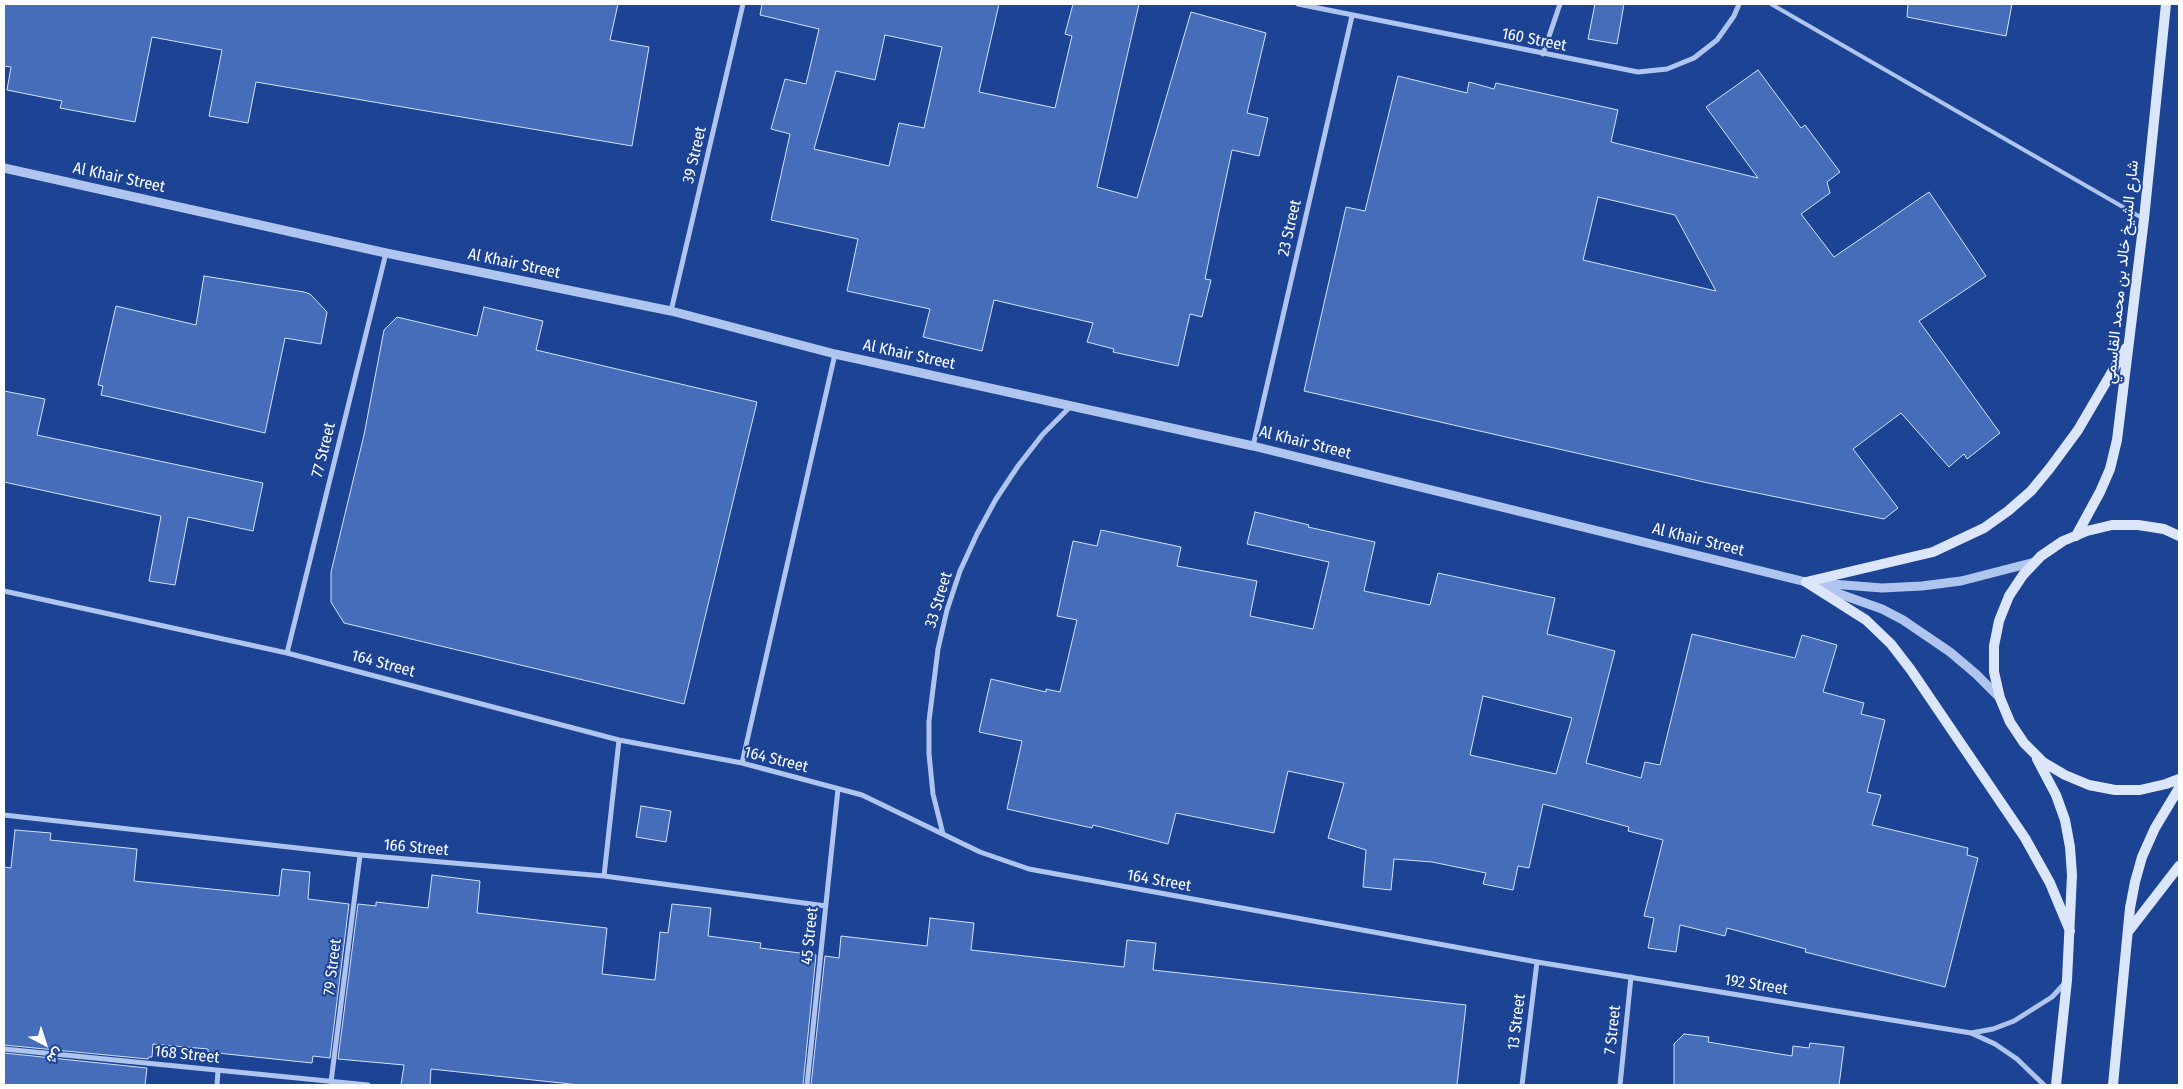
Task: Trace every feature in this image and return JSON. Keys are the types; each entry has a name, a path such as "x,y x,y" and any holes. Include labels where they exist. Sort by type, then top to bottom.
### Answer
{"main road":[{"name":"شارع الشيخ خالد بن محمد القاسمي","path":"2076,536 2100,492 2112,459 2122,409 2127,346 2144,219 2166,4"},
{"path":"1806,582 1933,552 1984,528 2008,511 2031,491 2078,430 2127,346"},
{"path":"2056,1085 2070,931 2072,875 2070,847 2064,820 2049,780 2031,750 2010,722 2000,698 1994,672 1994,646 1998,621 2009,596 2023,575 2041,556 2063,541 2087,531 2112,525 2138,525 2164,530 2179,536"},
{"path":"1806,582 1866,620 1891,644 1911,670 2025,838 2050,883 2070,931"},
{"path":"2031,750 2043,762 2065,775 2089,785 2115,790 2140,790 2179,779"},
{"path":"2113,1085 2135,882 2142,857 2155,828 2179,788"},
{"path":"2128,933 2179,866"}],"street":[{"name":"39 Street","path":"671,311 743,4"},
{"name":"160 Street","path":"1298,4 1638,72 1667,69 1694,58 1717,40 1734,16 1739,4"},
{"path":"1543,54 1560,4"},
{"name":"23 Street","path":"1253,446 1352,16"},
{"name":"Al Khair Street","path":"4,168 386,253 671,311 835,354 1253,446 1806,582 1882,609 1903,620 1950,652 2000,698"},
{"name":"77 Street","path":"287,653 386,253"},
{"path":"742,763 835,354"},
{"name":"33 Street","path":"943,834 933,794 929,754 929,721 933,681 947,610 967,556 996,499 1018,466 1043,434 1071,406"},
{"name":"Al Khair Street","path":"1806,582 1882,588 1922,586 1971,579 2036,562"},
{"name":"164 Street","path":"4,591 287,653 619,740 742,763 838,788 862,795 980,852 1038,871 1537,962"},
{"path":"604,876 619,740"},
{"name":"45 Street","path":"807,1085 838,788"},
{"name":"166 Street","path":"4,815 360,855 604,876 826,906"},
{"name":"79 Street","path":"331,1082 360,855"},
{"name":"192 Street","path":"1537,962 1971,1033 1995,1044 2017,1059 2044,1085"},
{"name":"13 Street","path":"1522,1085 1537,962"},
{"name":"7 Street","path":"1620,1085 1631,977"},
{"name":"192 Street","path":"1971,1033 1993,1029 2014,1021 2052,997 2067,980"},
{"name":"168 Street","path":"4,1050 368,1085"},
{"path":"217,1085 218,1071"}],"lane":[{"path":"1771,4 2144,219"}],"building":[{"path":"4,4 618,4 610,40 649,47 632,146 256,82 248,123 209,116 222,50 152,37 135,122 60,108 62,101 7,90 11,67 4,66"},
{"path":"762,4 999,4 979,92 1055,108 1072,36 1065,34 1073,4 1139,4 1097,187 1137,198 1191,12 1266,33 1247,113 1268,118 1259,156 1232,150 1205,279 1211,280 1202,317 1190,314 1178,366 1113,352 1114,349 1087,342 1093,323 994,300 982,351 923,337 930,309 847,291 858,239 771,220 790,134 771,129 785,79 806,84 819,29 760,15","holes":["885,35 942,47 924,128 899,123 889,166 814,149 836,71 875,80"]},
{"path":"1595,4 1624,4 1617,44 1588,39"},
{"path":"1908,4 2012,4 2006,36 1907,17"},
{"path":"1758,70 1801,128 1805,125 1840,172 1827,182 1830,193 1801,214 1834,257 1929,192 1986,276 1919,321 2000,433 1967,459 1964,454 1949,467 1901,413 1853,449 1898,508 1884,519 1708,483 1304,391 1346,207 1365,211 1398,76 1467,93 1469,82 1494,89 1496,83 1618,110 1611,142 1758,178 1706,107","holes":["1598,197 1675,215 1716,291 1583,260"]},
{"path":"204,276 304,292 310,294 327,312 321,344 285,338 265,433 101,395 103,386 98,385 116,306 196,325"},
{"path":"484,307 543,321 536,350 757,402 684,704 344,623 331,602 331,572 364,435 384,330 397,317 477,336"},
{"path":"4,391 45,399 37,435 263,483 253,531 188,517 175,585 149,581 161,516 4,482"},
{"path":"1255,512 1309,525 1308,527 1375,542 1364,591 1430,605 1438,573 1555,598 1547,634 1615,651 1586,763 1641,778 1645,762 1660,765 1692,634 1795,658 1802,635 1837,645 1823,692 1864,703 1861,714 1885,720 1867,792 1881,795 1872,825 1968,848 1967,855 1978,858 1945,987 1805,952 1806,949 1727,928 1725,936 1680,925 1676,952 1648,948 1654,918 1644,916 1663,840 1628,831 1629,827 1543,804 1529,868 1518,866 1513,890 1483,884 1486,873 1432,862 1394,859 1391,890 1363,887 1366,850 1328,838 1344,783 1288,771 1274,833 1176,813 1168,844 1093,825 1092,828 1007,809 1022,741 979,732 991,679 1046,692 1046,689 1060,692 1077,620 1057,616 1073,541 1097,546 1101,530 1181,547 1177,566 1257,581 1250,616 1313,629 1329,562 1247,544","holes":["1483,696 1572,718 1556,774 1470,755"]},
{"path":"641,806 671,811 666,842 636,837"},
{"path":"15,830 51,833 50,840 137,849 134,881 279,896 282,869 310,872 308,899 349,904 330,1058 313,1056 312,1063 208,1052 208,1049 153,1044 152,1057 148,1059 4,1045 4,867 11,868"},
{"path":"432,875 480,881 477,913 607,928 602,974 655,980 660,932 668,933 672,904 711,908 708,936 761,943 760,948 816,955 803,1085 580,1085 431,1069 430,1085 401,1085 404,1065 338,1059 358,904 376,906 376,902 428,908"},
{"path":"930,918 974,923 971,950 1124,967 1127,940 1156,943 1153,970 1466,1005 1457,1085 811,1085 825,956 839,958 841,936 927,946"},
{"path":"1684,1034 1709,1037 1708,1042 1792,1056 1793,1046 1809,1048 1810,1043 1844,1047 1839,1085 1674,1085 1674,1044"},
{"path":"4,1053 147,1068 145,1085 4,1085"}]}
